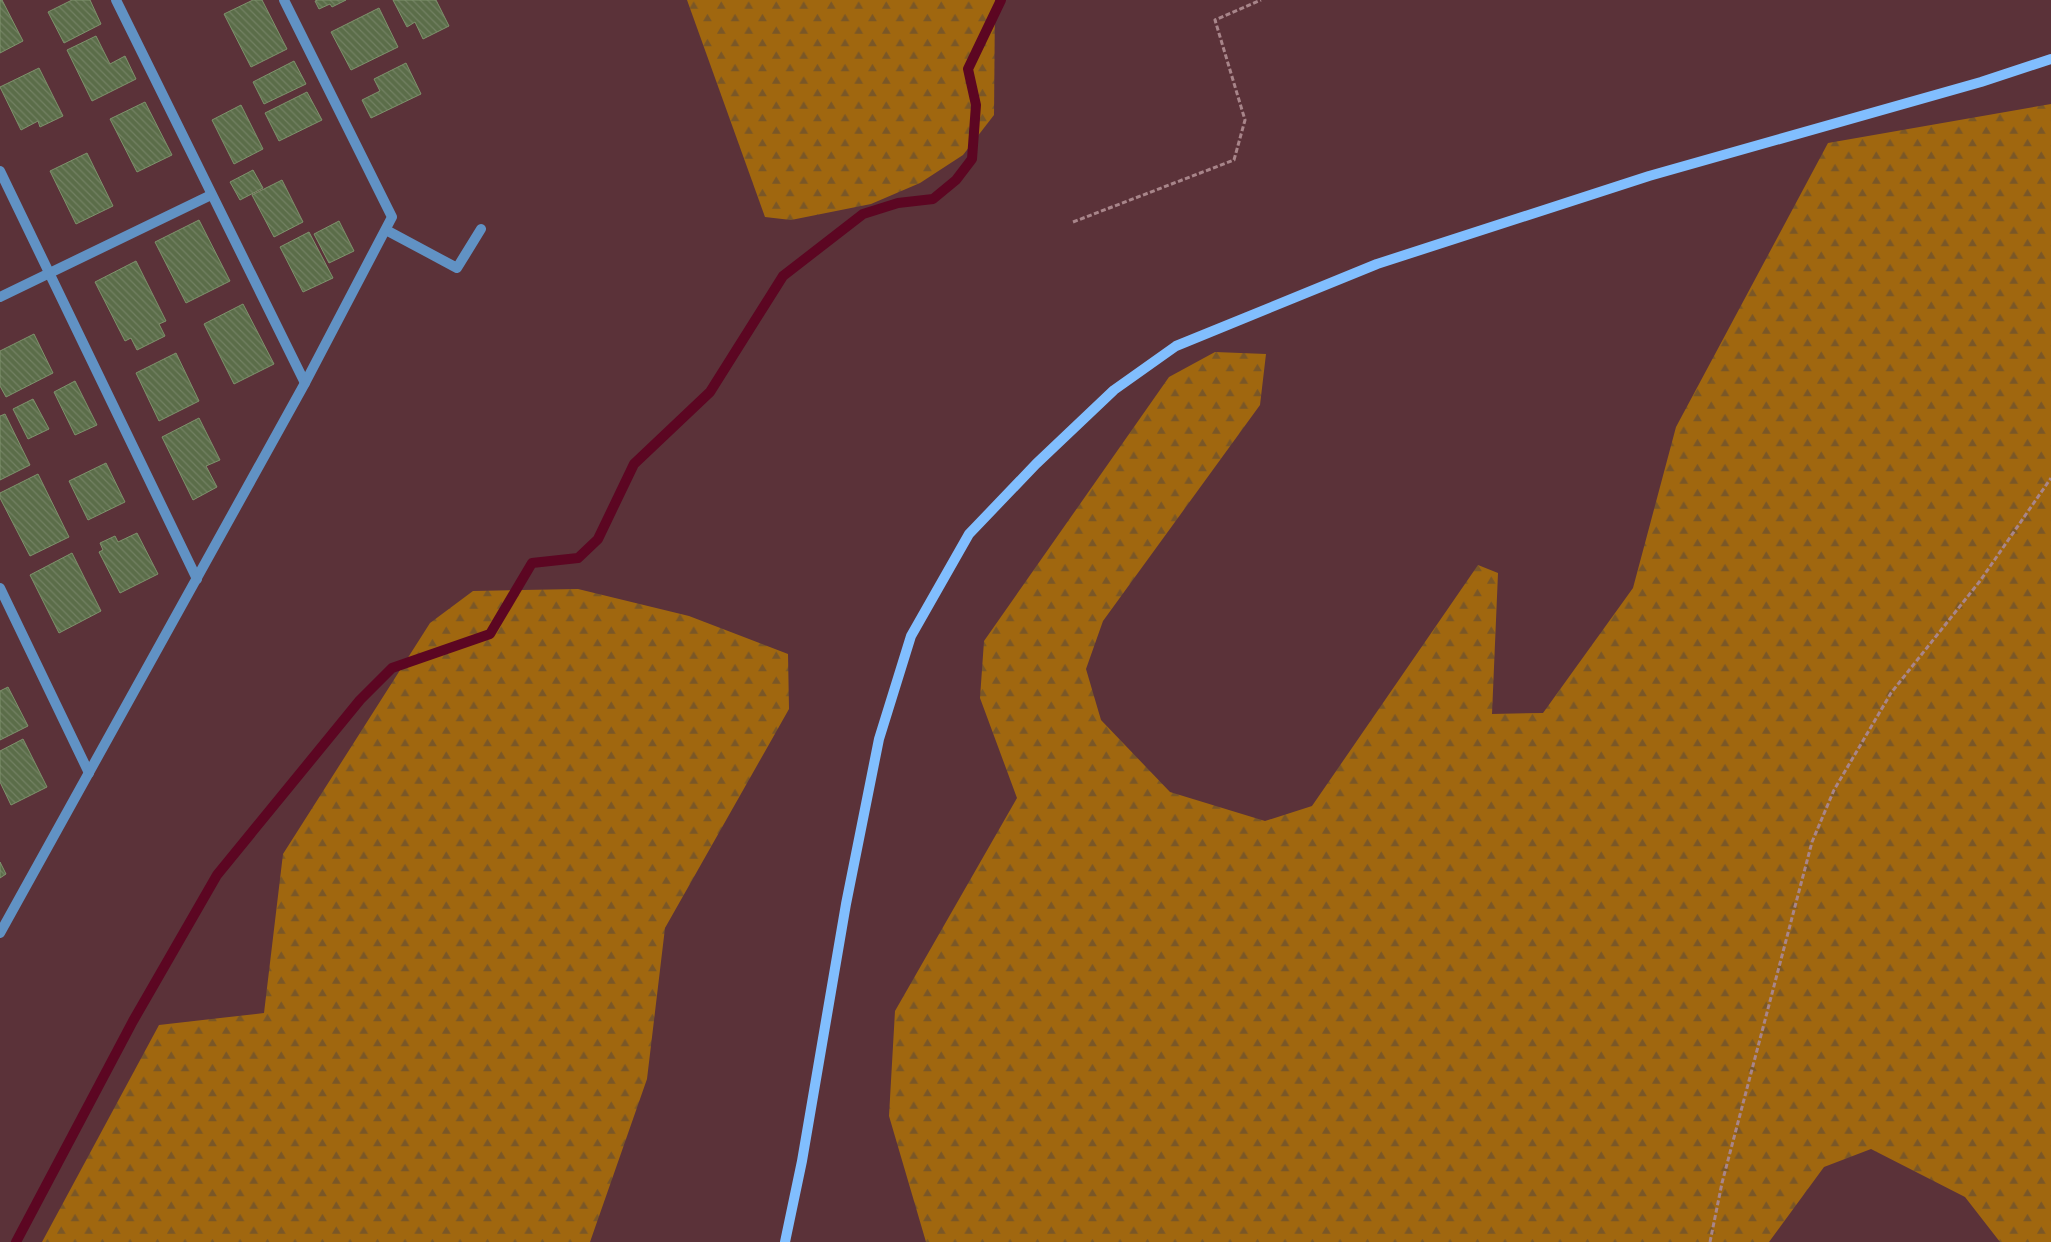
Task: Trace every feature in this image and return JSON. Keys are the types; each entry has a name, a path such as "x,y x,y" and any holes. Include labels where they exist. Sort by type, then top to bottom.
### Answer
{"street":[{"path":"116,0 305,382"},
{"path":"0,933 305,382 392,217 284,0"},
{"path":"785,1242 802,1161 846,904 879,739 910,636 969,534 1036,464 1107,397 1176,346 1377,264 1648,176 1981,82 2051,59"},
{"path":"0,171 197,578"},
{"path":"0,297 211,195"},
{"path":"386,230 457,268 481,229"},
{"path":"0,588 89,772"}],"path":[{"path":"1074,222 1234,160 1244,120 1215,20 1261,0"},
{"path":"1710,1242 1722,1183 1812,842 1834,790 1891,693 1980,581 2051,478"}],"green space":[{"path":"687,0 995,0 994,115 963,155 920,183 871,204 791,220 765,217"},
{"path":"2051,104 2051,1242 2000,1242 1965,1197 1871,1149 1824,1167 1769,1242 926,1242 889,1116 895,1011 1017,798 980,698 984,641 1169,377 1215,352 1266,354 1260,405 1103,621 1086,669 1101,720 1170,792 1265,821 1312,806 1478,565 1498,573 1492,714 1543,713 1633,588 1676,427 1828,143"},
{"path":"578,589 689,616 788,654 789,709 665,928 647,1079 590,1242 42,1242 159,1025 264,1013 283,854 430,623 473,591"}],"building":[{"path":"0,0 2,0 23,41 0,53"},
{"path":"72,0 90,0 101,24 64,43 48,12"},
{"path":"253,0 262,0 287,49 251,67 224,14"},
{"path":"346,0 332,7 330,4 319,9 315,1"},
{"path":"393,0 436,0 449,26 423,39 415,22 407,27"},
{"path":"379,8 398,47 351,70 331,32"},
{"path":"96,36 110,64 125,56 136,79 92,101 67,50"},
{"path":"294,61 306,84 264,104 253,82"},
{"path":"406,63 421,94 371,118 362,100 380,91 374,79"},
{"path":"39,68 63,116 40,127 38,121 21,130 0,87"},
{"path":"307,92 322,120 279,141 265,113"},
{"path":"145,102 172,155 137,172 110,119"},
{"path":"241,105 263,149 234,164 212,120"},
{"path":"87,153 113,206 76,224 50,171"},
{"path":"253,170 263,188 240,200 230,182"},
{"path":"282,180 303,222 274,237 252,195"},
{"path":"199,220 230,281 186,303 155,242"},
{"path":"339,221 354,251 329,263 314,234"},
{"path":"309,232 333,278 303,292 280,247"},
{"path":"136,261 166,321 159,324 165,336 137,350 131,338 125,341 95,282"},
{"path":"243,304 274,364 234,384 204,324"},
{"path":"34,334 53,373 6,397 0,386 0,351"},
{"path":"176,353 199,401 159,421 136,373"},
{"path":"75,381 97,425 75,435 54,392"},
{"path":"33,399 49,429 28,439 13,409"},
{"path":"5,414 30,465 0,480 0,416"},
{"path":"199,418 220,460 206,466 217,487 193,500 162,437"},
{"path":"106,463 125,502 88,520 69,481"},
{"path":"38,474 69,537 30,556 0,498 0,493"},
{"path":"137,533 158,574 120,593 99,552 103,550 100,543 115,536 118,542"},
{"path":"72,553 101,611 59,633 30,575"},
{"path":"8,687 28,726 0,740 0,691"},
{"path":"23,739 47,787 11,805 0,782 0,751"},
{"path":"0,862 6,874 0,878"}],"waterway":[{"path":"16,1242 133,1021 217,875 360,700 392,668 490,634 532,563 578,558 598,539 634,464 710,392 783,276 863,214 898,203 933,199 956,180 972,159 976,105 968,69 1001,0"}]}
